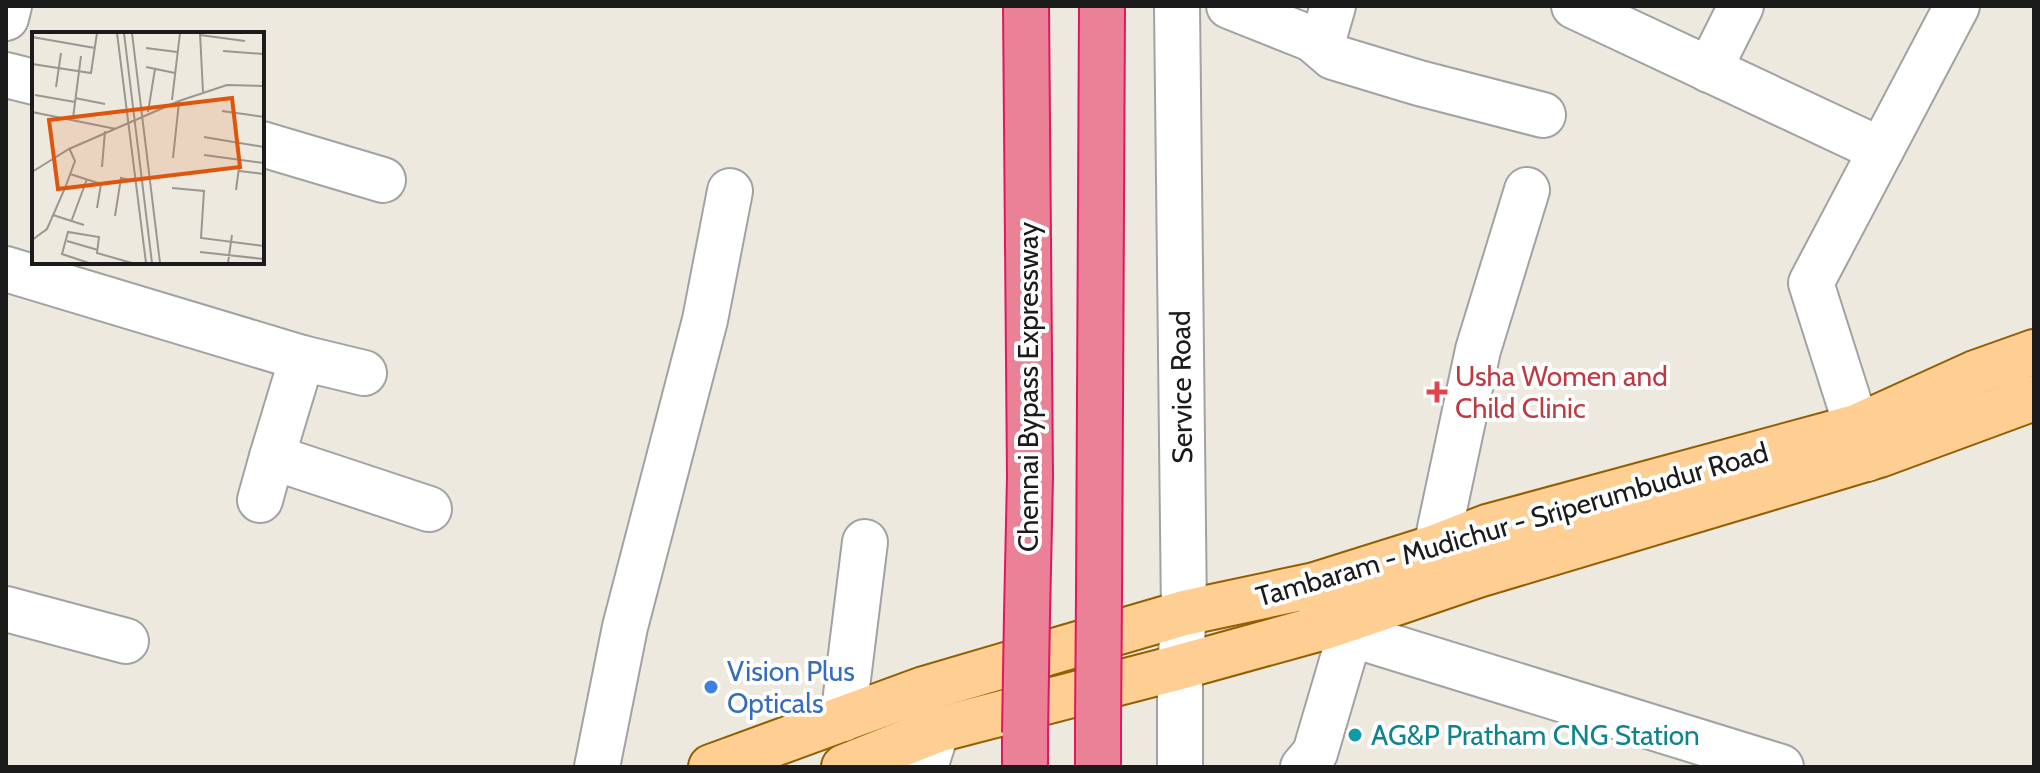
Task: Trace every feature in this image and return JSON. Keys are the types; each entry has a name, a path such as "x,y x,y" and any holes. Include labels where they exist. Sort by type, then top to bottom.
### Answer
{"highway":[{"name":"Chennai Bypass Expressway","path":"1025,750 1030,477 1026,6"},
{"path":"1098,747 1102,6"}],"main road":[{"name":"Tambaram - Mudichur - Sriperumbudur Road","path":"1861,443 1975,373 2034,352"},
{"name":"Tambaram - Mudichur - Sriperumbudur Road","path":"844,767 931,748 1180,667 1339,630 1436,568 1487,527 1861,443 2034,398"},
{"name":"Tambaram - Mudichur - Sriperumbudur Road","path":"711,767 924,689 1184,613 1315,585 1436,568"}],"street":[{"path":"6,18 9,6"},
{"name":"Service Road","path":"1177,6 1184,613 1180,667 1180,767"},
{"path":"1229,6 1323,22 1333,57 1543,115"},
{"path":"1574,6 1881,150"},
{"path":"1709,70 1741,6"},
{"path":"1861,443 1811,283 1957,6"},
{"path":"6,75 32,82"},
{"path":"264,145 383,180"},
{"path":"1436,568 1478,350 1527,190"},
{"path":"597,767 625,627 705,320 730,191"},
{"path":"6,269 302,358 364,373"},
{"path":"260,500 302,358"},
{"path":"272,457 429,509"},
{"path":"843,719 865,542"},
{"path":"1303,767 1315,753 1339,630 1315,585"},
{"path":"6,609 126,641"},
{"path":"1339,630 1779,767"}],"place":[{"name":"Usha Women and Child Clinic","path":"1437,392"},
{"name":"Vision Plus Opticals","path":"711,687"},
{"name":"AG&P Pratham CNG Station","path":"1355,735"}]}
